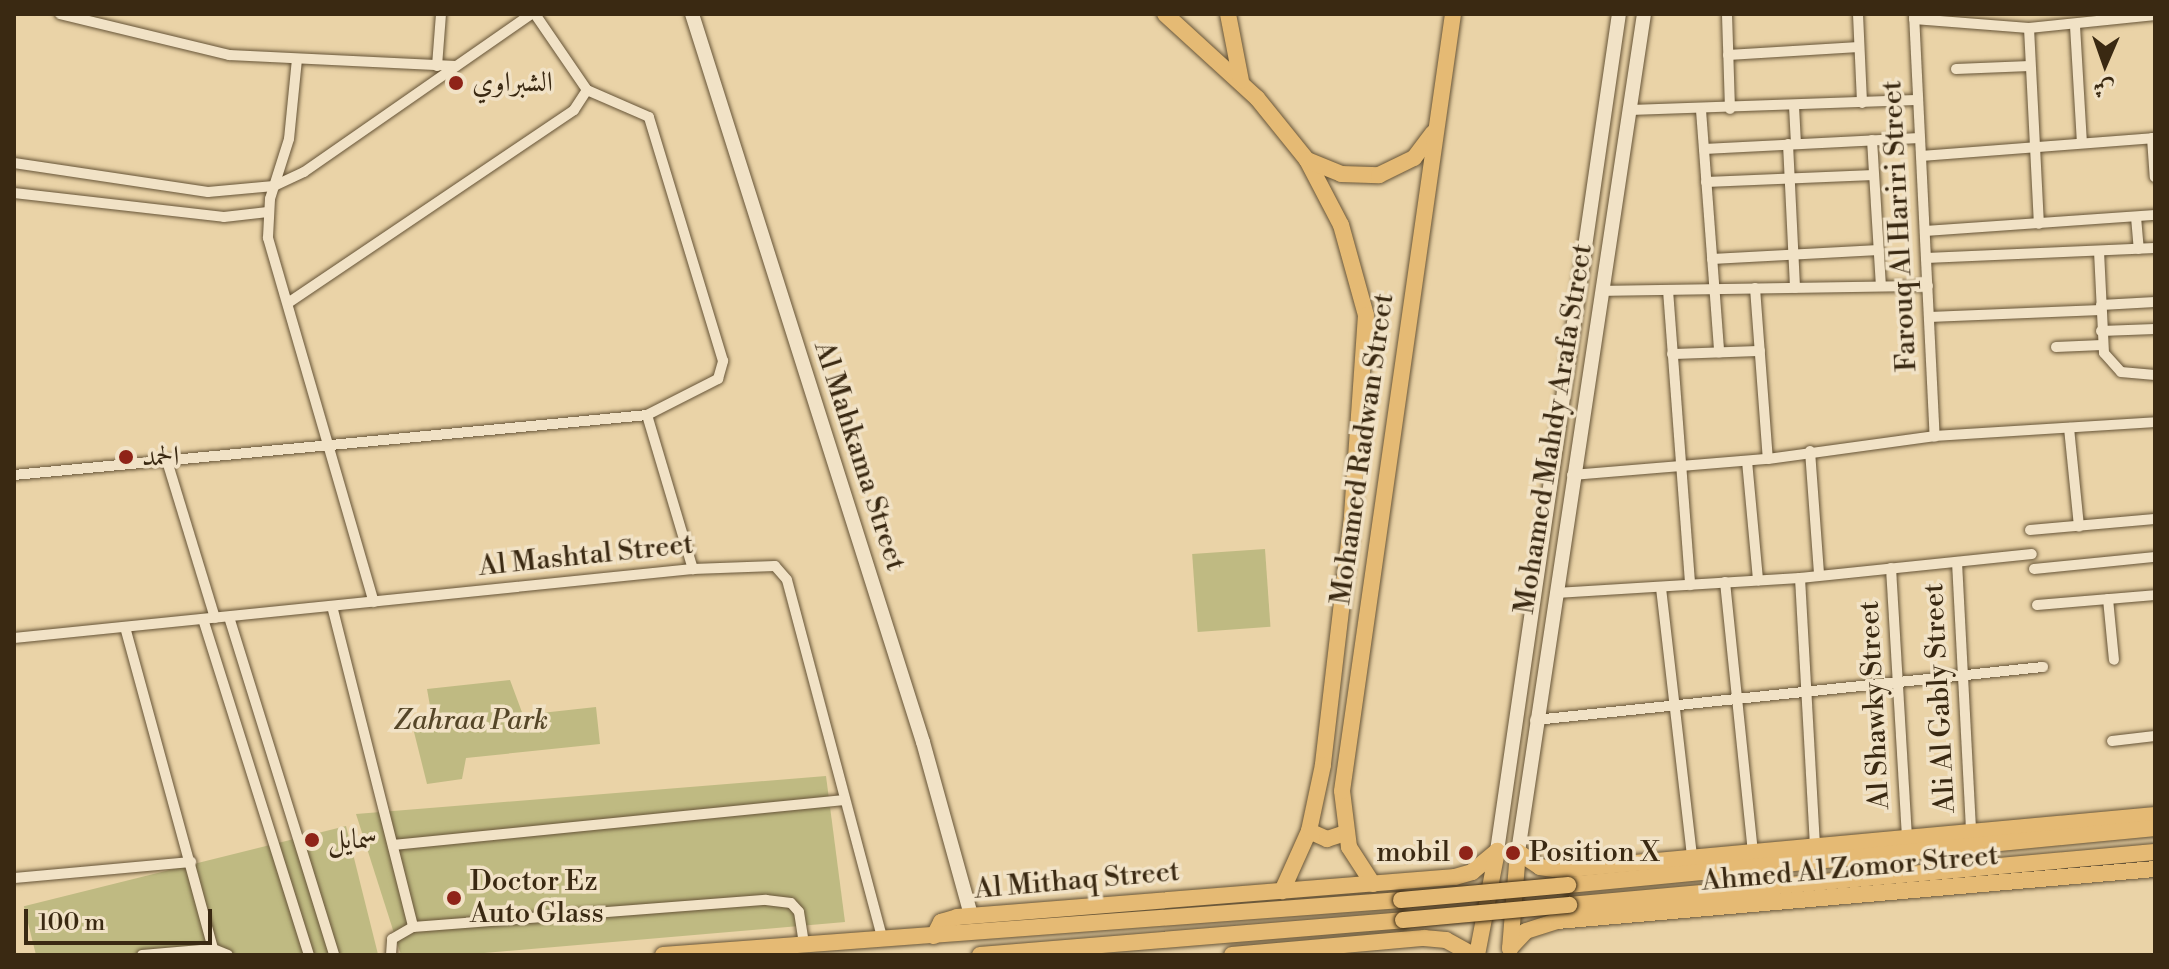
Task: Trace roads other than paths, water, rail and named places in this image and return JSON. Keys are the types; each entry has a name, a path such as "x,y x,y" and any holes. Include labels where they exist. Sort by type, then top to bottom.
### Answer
{"main road":[{"name":"Mohamed Radwan Street","path":"1165,14 1242,83 1307,160 1341,225 1366,315 1351,526 1323,765 1309,831 1282,891"},
{"path":"1228,14 1242,83"},
{"name":"Mohamed Radwan Street","path":"1373,884 1354,860 1345,833 1348,730 1453,14"},
{"path":"1307,160 1341,174 1379,175 1414,158 1436,127"},
{"name":"Ahmed Al Zomor Street","path":"1518,852 1540,867 1559,870 2155,815"},
{"path":"663,955 1401,900 2155,828"},
{"path":"1309,831 1327,839 1345,833"},
{"name":"Al Mithaq Street","path":"934,936 948,918 971,915 1464,875 1497,851"},
{"path":"1232,955 1333,950 1435,938 1475,955 1497,851"},
{"path":"1510,952 1518,852"},
{"path":"980,955 2155,852"},
{"name":"Ahmed Al Zomor Street","path":"1510,952 1526,931 1557,921 2155,869"},
{"path":"1557,921 1547,892 1559,870"},
{"path":"1428,880 1441,907 1435,938"}],"street":[{"path":"60,14 229,55 456,66"},
{"path":"437,66 441,14"},
{"path":"14,163 208,192 274,186 304,172 533,14 587,90 649,117 723,361 721,373 712,383 647,415 14,475"},
{"name":"Al Mahkama Street","path":"692,14 918,727 971,915"},
{"name":"Mohamed Mahdy Arafa Street","path":"1497,851 1619,14"},
{"name":"Mohamed Mahdy Arafa Street","path":"1518,852 1535,720 1644,14"},
{"path":"1727,14 1730,109"},
{"path":"1858,14 1862,103"},
{"path":"1914,16 2029,28 2075,26 2155,15"},
{"name":"Farouq Al Hariri Street","path":"1914,16 1935,436"},
{"path":"2075,26 2082,143"},
{"path":"2029,28 2039,224"},
{"path":"1616,31 1629,30 1639,42"},
{"path":"1728,55 1859,47"},
{"path":"297,59 289,139 268,212 268,238 374,602"},
{"path":"1956,69 2030,66"},
{"path":"288,303 581,105 587,90"},
{"path":"1628,110 1730,109 1918,100"},
{"path":"1794,106 1790,179 1795,288"},
{"path":"1701,110 1719,352"},
{"path":"1704,149 1920,138"},
{"path":"1921,156 2154,138 2155,177"},
{"path":"1872,140 1881,286"},
{"path":"1706,182 1874,175"},
{"path":"14,193 224,217 268,212"},
{"path":"1925,231 2155,215"},
{"path":"2136,217 2139,249"},
{"path":"1926,258 2155,248"},
{"path":"1712,259 1879,250"},
{"path":"2099,251 2102,345 2121,372 2155,375"},
{"path":"1601,291 1928,286"},
{"path":"1755,288 1768,459"},
{"path":"1668,290 1690,585"},
{"path":"1929,317 2155,302"},
{"path":"2101,331 2155,329"},
{"path":"2056,347 2102,345"},
{"path":"1672,354 1760,351"},
{"path":"647,415 693,569"},
{"path":"1572,475 1768,459 1935,436 2155,422"},
{"path":"2069,428 2079,526"},
{"path":"1810,451 1819,575"},
{"path":"167,461 215,618"},
{"path":"1747,461 1758,580"},
{"path":"2030,530 2155,519"},
{"path":"1556,593 1800,578 2032,554"},
{"path":"2034,569 2155,557"},
{"name":"Ali Al Gably Street","path":"1957,562 1971,831"},
{"name":"Al Mashtal Street","path":"14,638 765,564 782,571 882,938"},
{"name":"Al Shawky Street","path":"1891,568 1895,682 1907,838"},
{"path":"1800,578 1815,846"},
{"path":"1725,582 1753,851"},
{"path":"1661,588 1692,856"},
{"path":"2037,605 2155,595"},
{"path":"2108,599 2114,660"},
{"path":"332,606 413,927"},
{"path":"229,617 334,955"},
{"path":"203,619 309,955"},
{"path":"125,627 213,949"},
{"path":"1535,720 2043,667"},
{"path":"2112,741 2155,736"},
{"path":"393,845 842,800"},
{"path":"14,878 191,862"},
{"path":"391,955 392,939 413,927 779,900 799,912 804,945"},
{"path":"142,955 213,949 228,955"}],"place":[{"name":"الشبراوي","path":"456,83"},
{"name":"الحمد","path":"126,457"},
{"name":"سمايل","path":"312,840"},
{"name":"mobil","path":"1466,853"},
{"name":"Position X","path":"1513,853"},
{"name":"Doctor Ez Auto Glass","path":"454,898"}],"park label":[{"name":"Zahraa Park","path":"471,721"}]}
